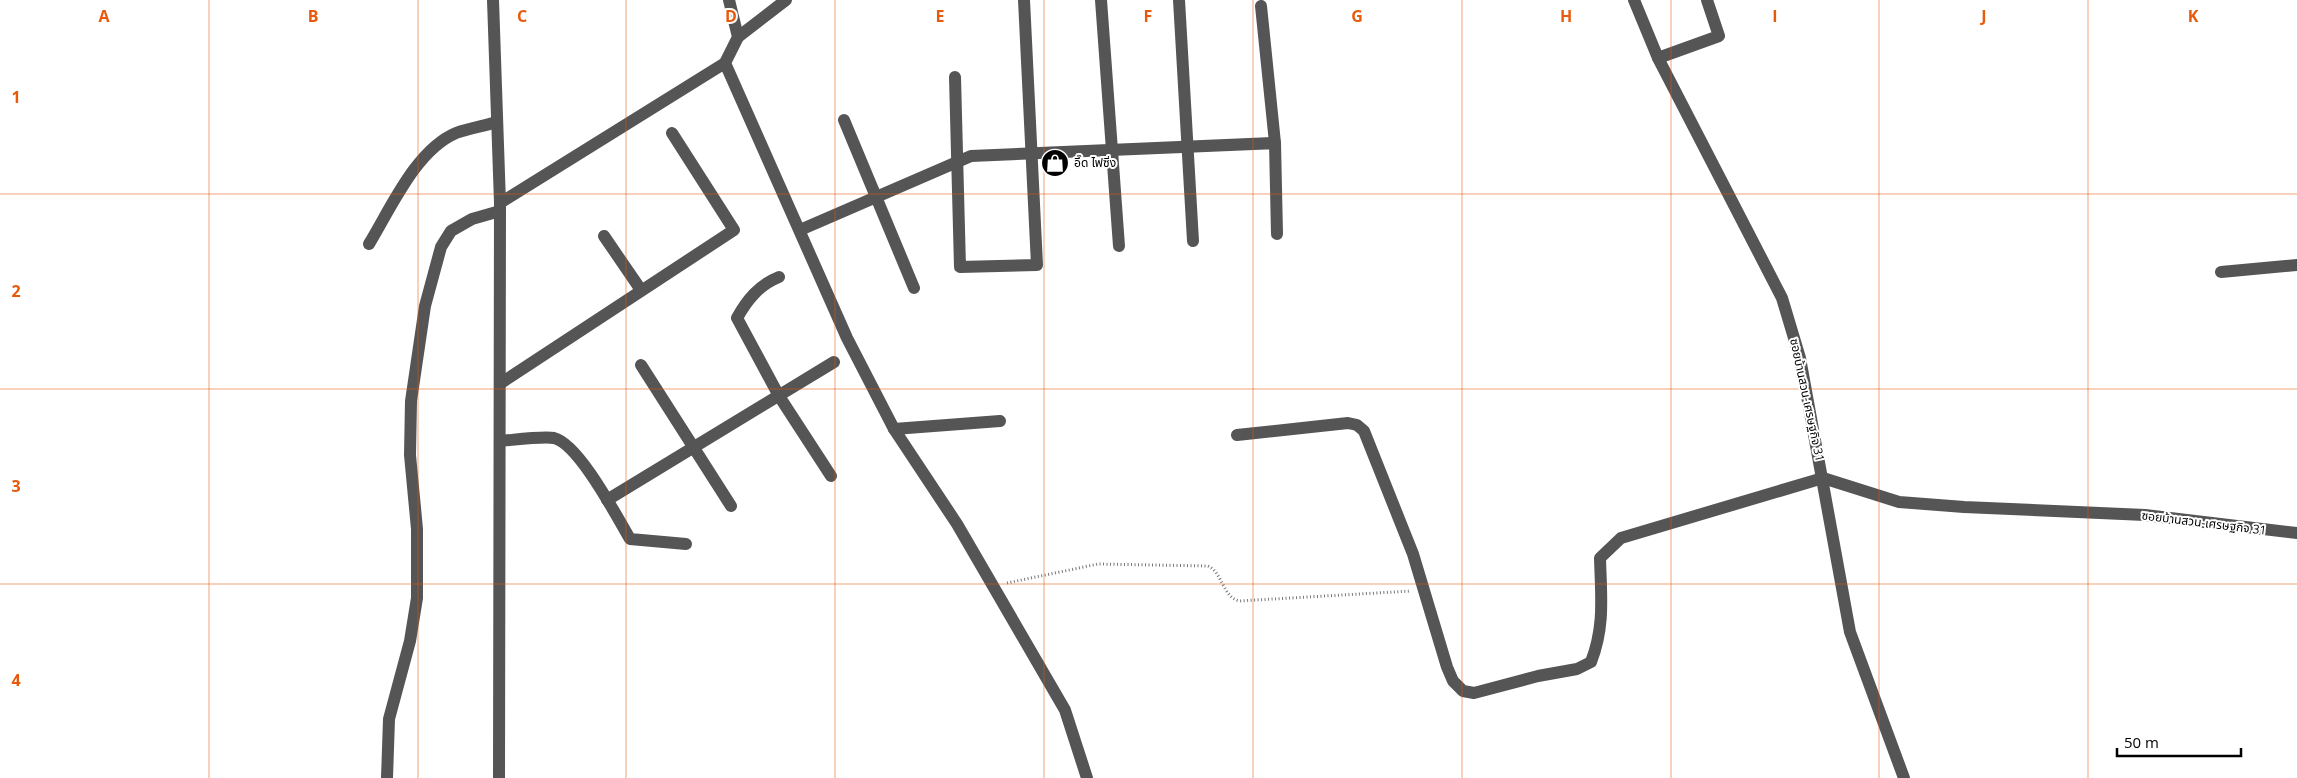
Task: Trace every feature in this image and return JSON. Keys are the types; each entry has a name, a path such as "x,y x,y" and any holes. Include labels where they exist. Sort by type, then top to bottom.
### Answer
{"street":[{"path":"493,0 500,207 499,778"},
{"path":"729,0 738,37"},
{"path":"387,778 389,720 410,641 417,598 417,529 410,455 411,401 425,306 441,247 451,230 500,207 725,63 738,37 786,0"},
{"path":"955,77 960,267 1037,265 1024,0"},
{"path":"1101,0 1119,246"},
{"path":"1179,0 1193,241"},
{"name":"ซอยบ้านสวน-เศรษฐกิจ 31","path":"1634,0 1658,58 1782,298 1800,358 1823,478 1899,502 1964,507 2145,515 2297,533"},
{"path":"1658,58 1719,36 1720,34 1707,0"},
{"path":"1261,6 1275,143 1277,234"},
{"path":"725,63 848,338 894,429 957,524 1066,710 1087,778"},
{"path":"844,120 914,288"},
{"path":"369,244 409,177 428,152 440,142 457,133 497,122"},
{"path":"501,383 734,230 672,133"},
{"path":"800,230 970,156 1275,143"},
{"path":"604,236 641,290"},
{"path":"2221,272 2297,265"},
{"path":"779,277 770,281 747,300 737,318 779,396 831,476"},
{"path":"607,500 834,362"},
{"path":"641,365 731,506"},
{"path":"894,429 1000,421"},
{"path":"1238,435 1348,423 1357,425 1364,431 1414,554 1447,667 1453,681 1463,690 1474,693 1577,668 1591,662 1598,644 1602,619 1600,558 1621,538 1823,478 1850,632 1904,778"},
{"path":"500,441 555,438 568,447 584,464 630,539 686,544"}],"path":[{"path":"994,585 1098,564 1208,566 1215,570 1229,595 1239,601 1424,590"}],"place":[{"name":"อี๊ด ไฟซิ่ง","path":"1055,163"}]}
